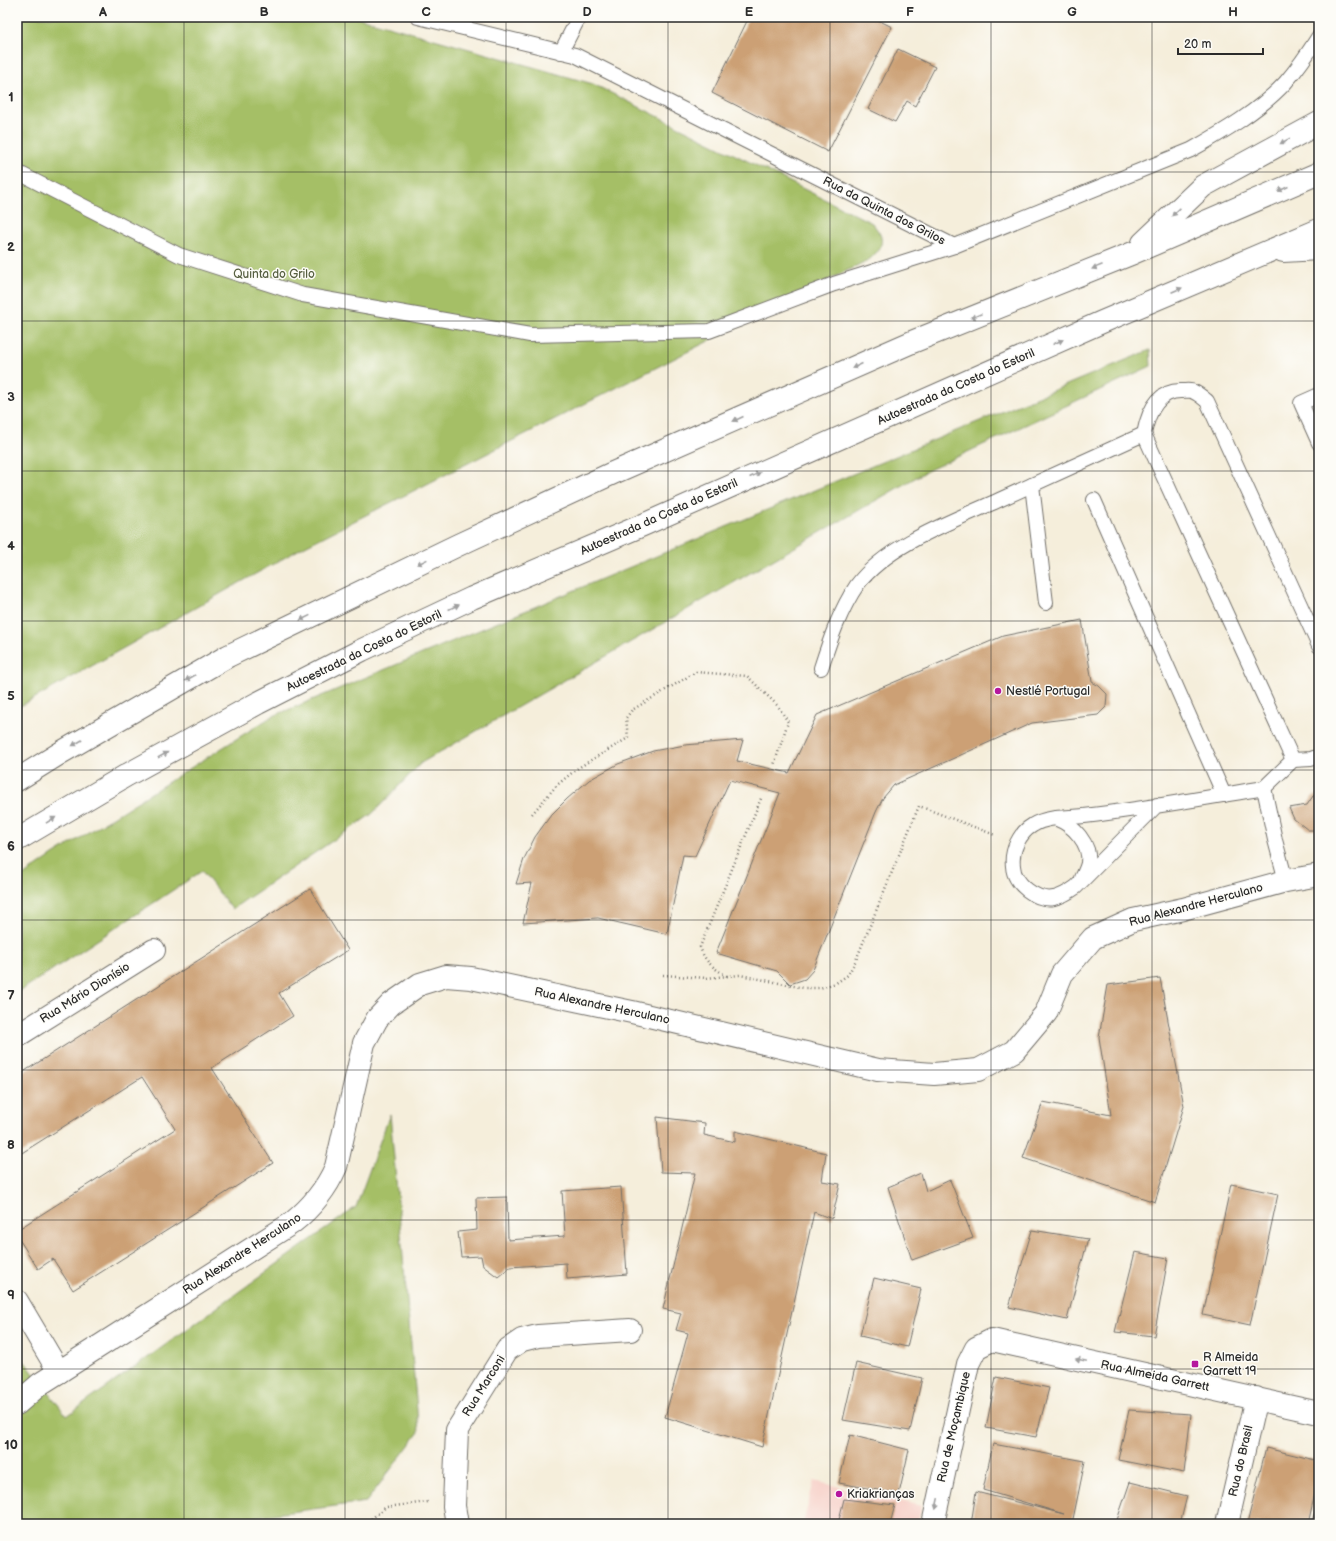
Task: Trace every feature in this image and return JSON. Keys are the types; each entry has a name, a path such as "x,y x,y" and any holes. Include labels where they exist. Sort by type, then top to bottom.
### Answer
{"main road":[{"path":"1133,252 1203,186 1319,123"},
{"path":"17,780 62,752 228,656 450,549 613,473 912,342 1133,252 1319,173"},
{"name":"Autoestrada da Costa do Estoril","path":"17,840 126,775 258,703 362,650 458,605 1102,322 1319,230"},
{"path":"1267,252 1319,249"},
{"name":"Rua Alexandre Herculano","path":"17,1404 40,1384 292,1223 308,1210 327,1185 336,1167 364,1043 377,1019 391,1004 420,984 446,976 471,978 632,1012 878,1070 934,1074 978,1070 1014,1051 1046,1013 1062,974 1093,938 1133,920 1183,909 1286,881 1319,875"},
{"name":"Rua Mário Dionísio","path":"17,1036 154,950"},
{"path":"17,1300 59,1372"},
{"name":"Rua Marconi","path":"457,1524 454,1498 457,1430 507,1350 522,1340 538,1336 630,1330"},
{"name":"Rua Almeida Garrett","path":"992,1340 1319,1413"},
{"name":"Rua de Moçambique","path":"933,1524 968,1364 976,1348 992,1340"},
{"name":"Rua do Brasil","path":"1227,1524 1256,1398"}],"lane":[{"name":"Rua da Quinta dos Grilos","path":"418,17 561,52 582,59 954,246 1191,150 1218,135 1243,118 1284,84 1302,63 1319,36"},
{"path":"561,52 579,17"},
{"path":"17,172 179,255 303,295 530,335 709,331 834,284 954,246"},
{"path":"1292,760 1144,434 1152,406 1163,396 1174,390 1194,391 1207,401 1319,646"},
{"path":"1319,395 1301,403 1319,443"},
{"path":"820,668 832,634 844,609 857,586 870,570 916,539 1144,434"},
{"path":"1032,485 1046,603"},
{"path":"1094,500 1224,795"},
{"path":"1157,805 1081,882 1065,895 1053,898 1031,892 1020,884 1014,875 1012,860 1014,847 1033,825 1057,819 1264,788 1292,760 1311,759 1319,756"},
{"path":"1264,788 1274,840 1286,881"},
{"path":"1057,819 1068,823 1086,847 1088,863 1081,882"}],"path":[{"path":"532,814 557,785 573,772 628,738 626,718 632,710 696,672 747,676 778,706 788,722 774,765"},
{"path":"727,976 709,965 700,948 762,796"},
{"path":"663,975 706,978 740,975 804,988 820,988 836,983 848,975 919,806 995,835"},
{"path":"364,1524 386,1507 454,1498"}],"shaded area":[{"name":"Kriakrianças","path":"814,1481 922,1506 917,1524 803,1524"}],"green space":[{"name":"Quinta do Grilo","path":"17,17 356,17 593,84 872,223 881,237 881,245 870,259 307,545 17,708"},
{"path":"1150,350 1151,366 927,471 421,763 372,814 232,909 202,871 17,993 17,880 53,855 271,717"},
{"path":"390,1114 419,1432 366,1502 199,1524 17,1524 17,1352 67,1416 356,1207"}],"building":[{"path":"749,17 872,17 892,27 828,152 712,93"},
{"path":"898,49 935,67 915,106 907,101 895,122 868,109"},
{"path":"1082,620 1092,682 1099,686 1107,694 1106,707 1098,715 1032,723 894,785 883,798 876,812 813,970 805,979 790,984 777,971 716,953 780,793 730,780 695,856 683,855 667,934 598,918 523,923 532,883 516,884 524,859 535,837 551,815 567,799 589,780 618,764 653,751 685,745 743,740 737,761 789,773 817,715 1003,636"},
{"path":"1319,795 1319,830 1308,830 1294,819 1289,808 1307,805 1313,796"},
{"path":"310,889 348,950 279,993 293,1016 212,1068 273,1163 73,1290 53,1259 38,1269 17,1236 17,1230 175,1129 142,1077 17,1156 17,1076"},
{"path":"1160,978 1184,1106 1155,1202 1023,1158 1043,1102 1111,1115 1099,1037 1108,985"},
{"path":"657,1117 705,1123 704,1135 735,1142 735,1131 826,1153 822,1181 840,1184 832,1219 814,1212 762,1447 665,1417 688,1333 676,1330 681,1313 663,1309 695,1173 661,1172"},
{"path":"921,1173 926,1191 950,1180 973,1238 912,1260 888,1187"},
{"path":"1231,1184 1278,1194 1250,1325 1203,1315"},
{"path":"621,1187 627,1274 567,1279 566,1263 510,1267 498,1277 483,1266 481,1256 461,1257 458,1232 477,1230 476,1198 507,1197 508,1240 565,1236 562,1191"},
{"path":"1032,1230 1088,1239 1067,1320 1009,1307"},
{"path":"1135,1252 1168,1258 1154,1336 1115,1332"},
{"path":"874,1278 921,1289 907,1347 860,1336"},
{"path":"856,1363 922,1378 910,1431 843,1420"},
{"path":"996,1377 1049,1388 1036,1437 986,1428"},
{"path":"1129,1410 1191,1414 1184,1473 1118,1460"},
{"path":"850,1435 909,1450 899,1494 839,1483"},
{"path":"993,1444 1085,1461 1072,1524 971,1524 976,1492 1064,1514 983,1490"},
{"path":"1266,1448 1319,1461 1319,1475 1308,1524 1247,1524"},
{"path":"1130,1482 1187,1496 1180,1524 1116,1523"},
{"path":"1319,1498 1319,1524 1311,1524"},
{"path":"844,1499 895,1505 890,1524 838,1524"}],"place":[{"name":"Nestlé Portugal","path":"998,691"},
{"name":"R Almeida Garrett 19","path":"1195,1364"},
{"name":"Kriakrianças","path":"839,1494"}]}
